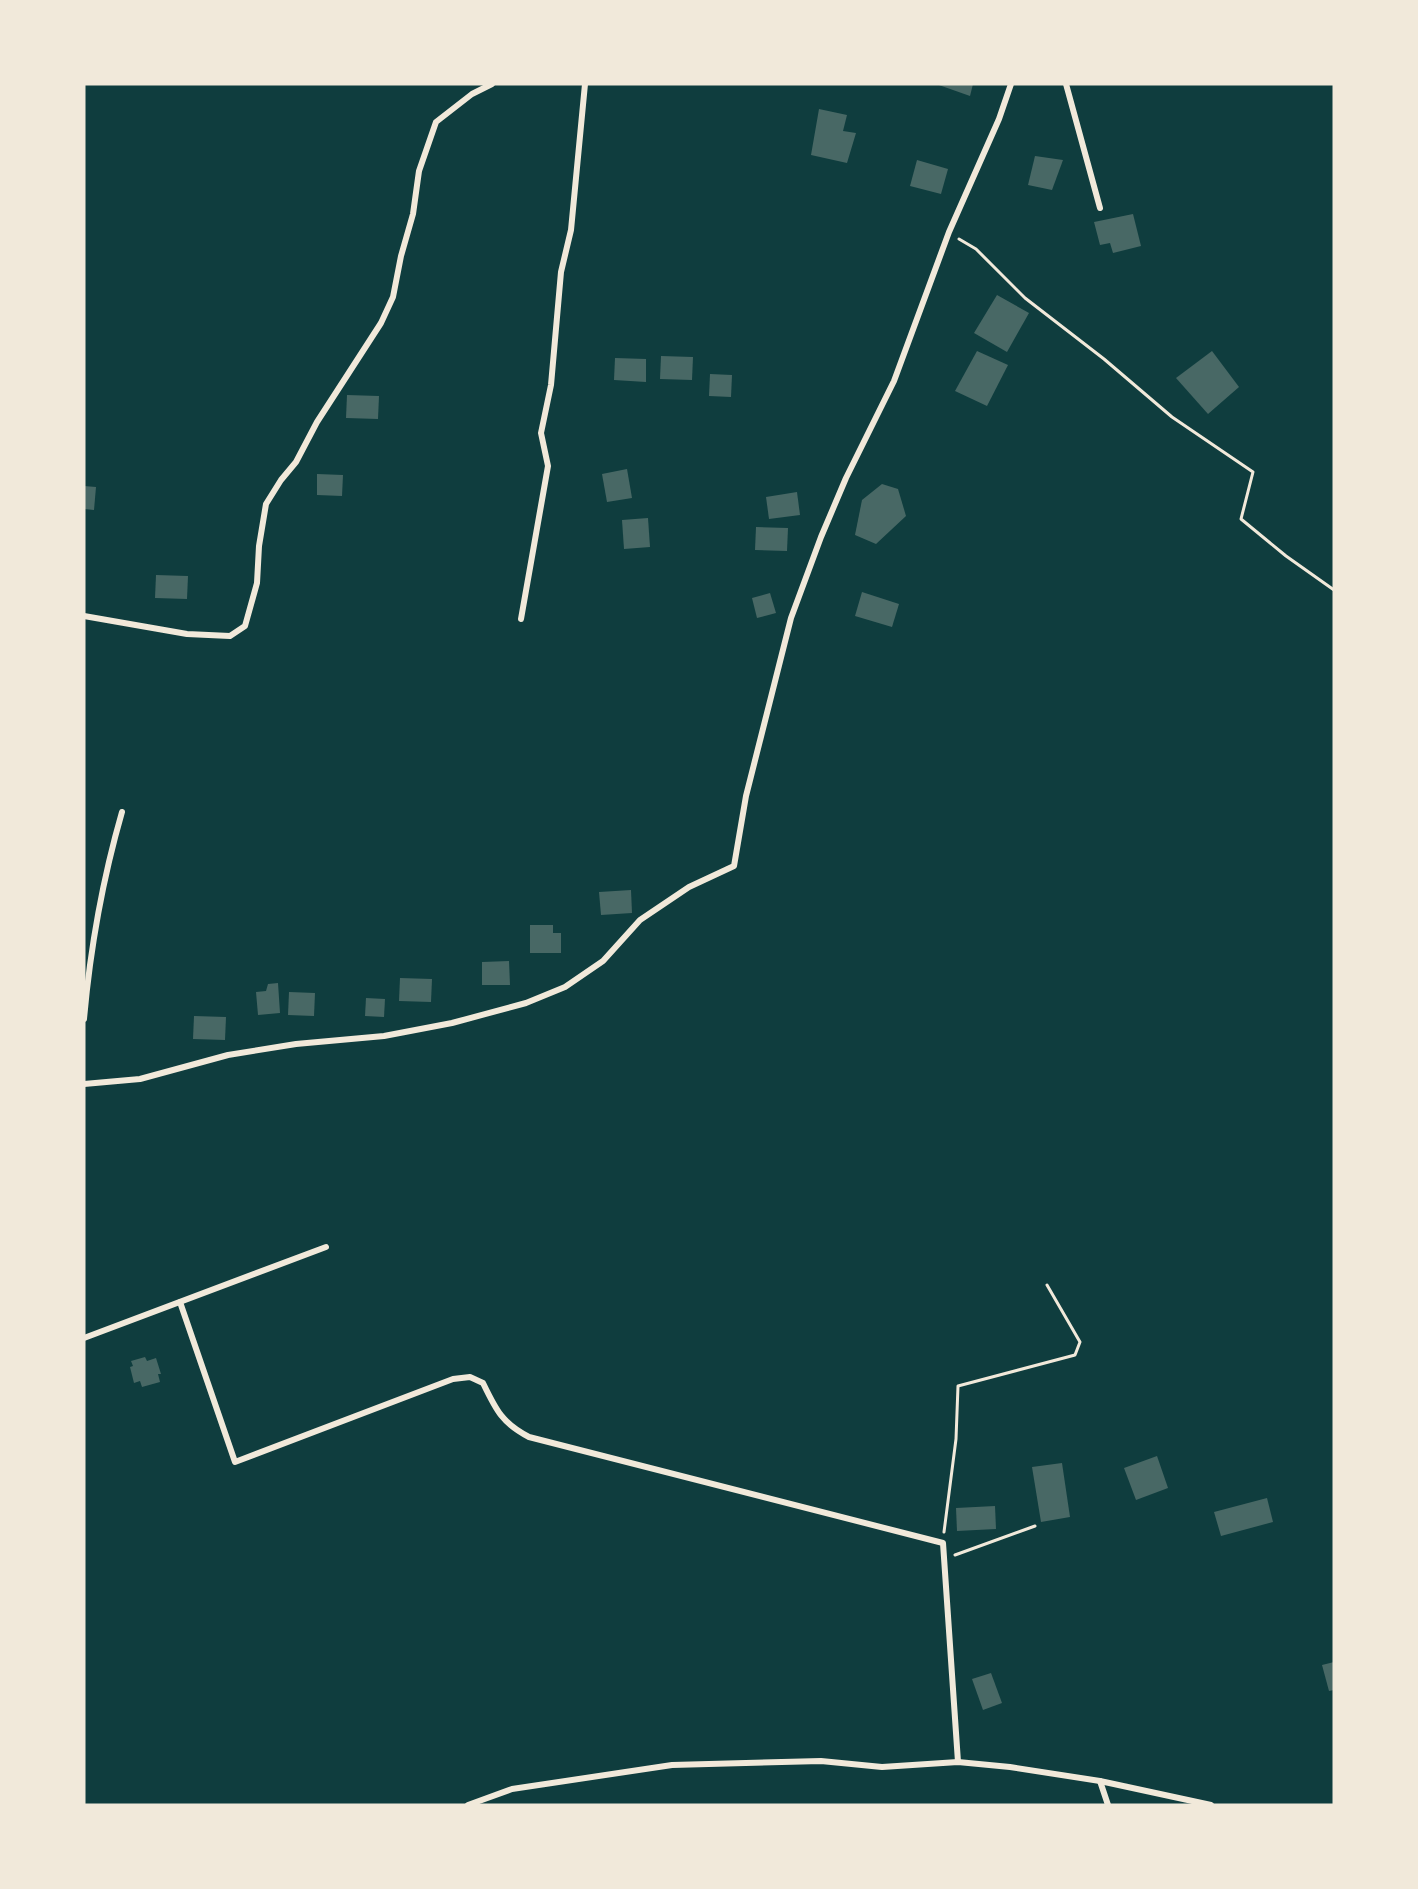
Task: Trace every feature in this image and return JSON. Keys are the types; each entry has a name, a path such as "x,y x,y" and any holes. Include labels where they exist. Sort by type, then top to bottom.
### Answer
{"street":[{"path":"84,616 187,634 230,636 245,626 257,583 259,546 266,504 296,462 317,422 381,323 393,297 401,256 413,214 419,171 436,122 472,94 492,84"},
{"path":"521,619 548,466 541,433 551,385 561,272 571,230 585,84"},
{"path":"84,1084 140,1079 228,1054 296,1044 384,1036 452,1023 526,1004 565,987 603,961 640,920 689,886 734,866 746,796 791,618 846,478 894,381 948,232 999,119 1011,84"},
{"path":"1066,84 1100,208"},
{"path":"84,1019 105,877 122,812"},
{"path":"84,1338 326,1247"},
{"path":"180,1302 235,1462 453,1379 471,1377 483,1383 492,1402 509,1427 529,1437 943,1543 958,1762"},
{"path":"468,1805 512,1789 672,1765 821,1761 882,1767 958,1762 1010,1767 1100,1781 1211,1805"},
{"path":"1100,1781 1108,1805"}],"path":[{"path":"948,232 976,249 1025,298 1104,358 1172,417 1253,472 1241,519 1334,590"},
{"path":"943,1543 956,1439 958,1386 1075,1355 1080,1342 1047,1285"},
{"path":"943,1559 1035,1526"}],"building":[{"path":"936,84 973,84 970,96"},
{"path":"819,109 847,115 843,131 856,133 847,163 811,155"},
{"path":"1035,156 1063,160 1052,190 1028,185"},
{"path":"917,160 948,169 941,194 910,186"},
{"path":"1133,214 1141,246 1113,253 1110,243 1100,245 1094,222"},
{"path":"997,295 1029,313 1007,352 974,333"},
{"path":"977,351 1008,365 987,406 955,391"},
{"path":"1212,351 1239,387 1208,414 1176,378"},
{"path":"661,356 693,357 692,380 660,379"},
{"path":"615,358 646,359 646,382 614,380"},
{"path":"710,374 732,375 731,397 709,396"},
{"path":"347,395 379,396 378,419 346,418"},
{"path":"627,469 632,498 607,502 602,474"},
{"path":"317,474 343,475 342,496 317,495"},
{"path":"882,484 898,489 906,516 876,544 855,535 862,500"},
{"path":"84,486 96,487 94,510 84,509"},
{"path":"797,492 800,515 769,519 766,497"},
{"path":"648,518 650,547 624,549 622,520"},
{"path":"756,527 788,528 787,551 755,550"},
{"path":"156,575 188,576 187,599 155,598"},
{"path":"862,592 899,604 892,627 855,616"},
{"path":"770,593 776,613 757,618 752,598"},
{"path":"631,890 632,913 601,915 599,892"},
{"path":"530,925 553,925 553,933 561,933 561,953 530,953"},
{"path":"509,961 510,985 482,985 482,962"},
{"path":"400,978 432,979 431,1002 399,1001"},
{"path":"278,983 280,1013 258,1015 256,992 266,991 268,984"},
{"path":"289,992 315,993 314,1016 288,1015"},
{"path":"366,998 385,999 384,1017 365,1016"},
{"path":"194,1016 226,1017 225,1040 193,1039"},
{"path":"145,1357 147,1361 156,1358 161,1374 158,1374 160,1382 142,1387 140,1381 134,1383 130,1367 133,1366 131,1361"},
{"path":"1157,1456 1168,1488 1136,1500 1124,1468"},
{"path":"1062,1463 1070,1517 1041,1522 1032,1467"},
{"path":"1267,1498 1273,1522 1221,1536 1214,1512"},
{"path":"995,1506 996,1529 957,1531 956,1508"},
{"path":"1334,1662 1334,1690 1329,1691 1322,1665"},
{"path":"991,1673 1002,1703 983,1710 972,1679"}]}
